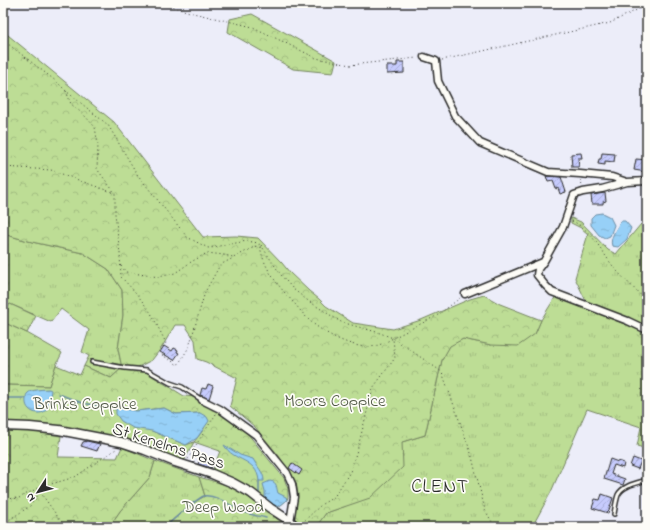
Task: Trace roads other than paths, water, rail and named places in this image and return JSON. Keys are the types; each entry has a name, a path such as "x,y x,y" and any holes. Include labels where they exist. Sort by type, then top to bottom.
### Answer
{"street":[{"path":"424,57 436,61 438,81 455,116 480,143 548,172 612,178 627,182"},
{"path":"647,181 627,182 574,195 563,227 538,269 538,275 552,292 628,321 647,330"},
{"path":"464,294 544,261"},
{"path":"202,400 220,409 256,435 287,473 292,484 294,497 291,516 296,524"},
{"name":"St Kenelms Pass","path":"3,426 59,430 121,442 145,450 233,482 296,524"}],"lane":[{"path":"92,362 146,370 170,383 182,387 202,400"},
{"path":"614,514 620,492 628,487 647,480"}],"water":[{"path":"602,213 610,217 614,225 610,236 605,238 599,235 591,225 591,218 595,214"},
{"path":"621,221 625,221 631,228 627,239 618,247 612,246 612,236"},
{"path":"34,390 51,390 49,402 45,411 38,413 28,408 26,404 27,393"},
{"path":"164,408 176,414 200,413 207,417 209,421 197,438 186,445 152,431 133,428 121,421 116,414 116,409 136,411"},
{"path":"224,445 240,455 253,459 262,472 264,481 259,481 254,468 233,455"},
{"path":"270,481 276,486 278,493 286,497 287,500 276,508 265,499 263,484"}],"waterway":[{"path":"59,394 82,403 116,409"},
{"path":"3,398 26,398"},
{"path":"259,481 259,495"},
{"path":"165,527 190,505 204,496 214,497 244,512 266,518"},
{"path":"129,525 133,527"}],"district":[{"name":"CLENT","path":"440,485"}],"park label":[{"name":"Moors Coppice","path":"335,400"},
{"name":"Brinks Coppice","path":"85,403"},
{"name":"Deep Wood","path":"223,506"}]}
